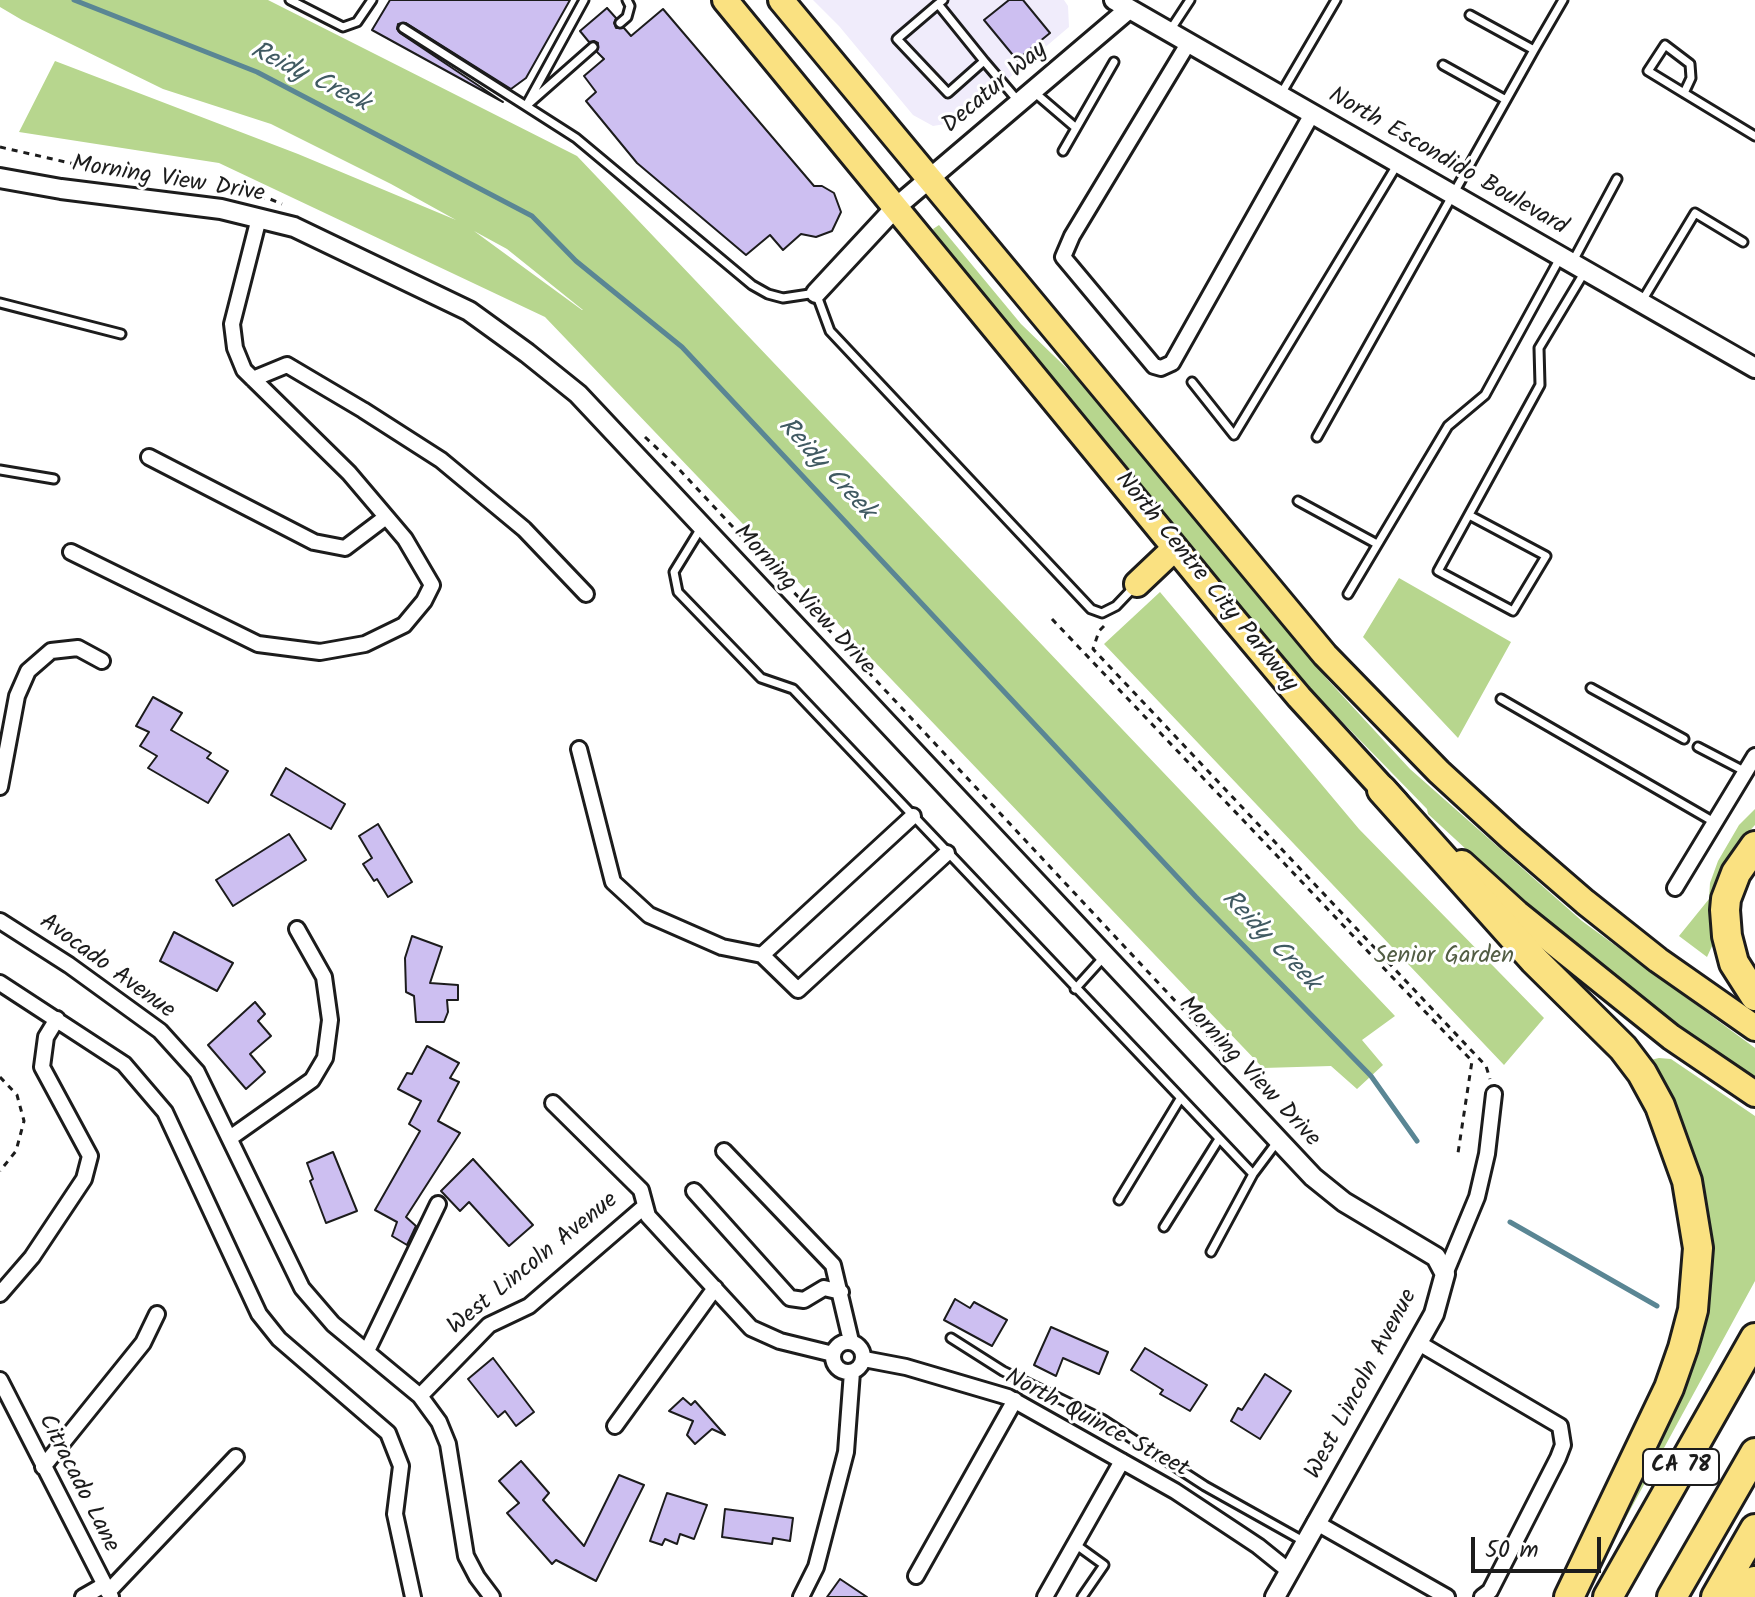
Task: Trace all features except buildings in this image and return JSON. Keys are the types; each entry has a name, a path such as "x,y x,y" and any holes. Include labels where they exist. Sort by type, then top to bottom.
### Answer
{"highway":[{"name":"North Centre City Parkway","path":"725,0 1175,548 1299,697 1382,790 1517,913 1575,961 1671,1037 1755,1094"},
{"name":"North Centre City Parkway","path":"781,0 1325,655 1430,762 1585,902 1677,975 1755,1028"},
{"path":"1137,584 1175,548"},
{"path":"1382,790 1534,960 1623,1048 1642,1073 1660,1106 1687,1181 1698,1248 1693,1310 1683,1348 1669,1388 1569,1597"},
{"path":"1755,846 1736,873 1725,910 1734,963 1755,996"},
{"name":"CA 78","path":"1608,1597 1755,1338"},
{"name":"CA 78","path":"1672,1597 1755,1453"},
{"path":"1716,1597 1755,1529"},
{"path":"1742,1597 1755,1581"}],"street":[{"name":"Decatur Way","path":"816,293 895,208 1026,96 1122,4"},
{"name":"North Escondido Boulevard","path":"1122,4 1755,368"},
{"path":"1189,42 1072,236 1063,257 1154,366 1161,368 1172,363 1312,114"},
{"name":"Morning View Drive","path":"0,178 61,189 221,209 294,227 469,311 578,394 1313,1177 1344,1202 1436,1257 1445,1274"},
{"path":"71,552 258,644 320,652 365,644 404,625 424,601 432,585 405,539 349,473 244,370 235,348 232,324 259,218"},
{"path":"253,379 287,365 441,460 524,529 586,594"},
{"path":"149,457 314,542 345,548 386,517"},
{"path":"0,787 17,696 28,671 51,651 78,648 102,661"},
{"path":"579,749 613,882 649,915 722,947 762,955 798,990 947,853"},
{"path":"1675,888 1752,761"},
{"path":"762,955 913,816"},
{"name":"Avocado Avenue","path":"0,921 69,965 160,1031 197,1072 302,1288 333,1324 420,1396 439,1422 448,1444 466,1556 492,1597"},
{"path":"230,1138 312,1080 325,1058 330,1020 324,977 297,929"},
{"path":"0,983 124,1064 165,1112 259,1314 279,1339 388,1433 401,1466 395,1514 413,1597"},
{"path":"0,1294 32,1257 84,1179 90,1156 42,1067 46,1037 57,1019"},
{"name":"West Lincoln Avenue","path":"1275,1597 1434,1314 1445,1274 1477,1197 1487,1154 1494,1094"},
{"path":"553,1103 641,1190 648,1216 751,1328 780,1341 833,1354"},
{"path":"724,1151 833,1265 851,1341 861,1348 864,1359 852,1372 845,1372 835,1366 833,1354 839,1344 851,1341"},
{"path":"694,1191 790,1298 804,1300 824,1288 841,1292"},
{"path":"367,1351 438,1204"},
{"name":"West Lincoln Avenue","path":"420,1396 489,1325 529,1306 645,1206"},
{"path":"615,1426 715,1288"},
{"path":"43,1467 143,1343 157,1314"},
{"path":"1417,1342 1560,1426 1563,1445 1558,1458 1490,1591 1482,1597"},
{"name":"North Quince Street","path":"864,1359 906,1367 1015,1400 1175,1491 1258,1546 1289,1571"},
{"path":"801,1597 816,1567 846,1452 852,1372"},
{"name":"Citracado Lane","path":"0,1380 108,1591 83,1597"},
{"path":"916,1576 1015,1400"},
{"path":"108,1591 236,1457"},
{"path":"1045,1597 1122,1461"},
{"path":"1315,1522 1447,1597"}],"lane":[{"path":"290,0 343,27 357,22 372,0"},
{"path":"526,106 584,0"},
{"path":"620,23 627,17 630,6 627,0"},
{"path":"1170,31 1190,0"},
{"path":"1280,96 1336,0"},
{"path":"1317,437 1563,0"},
{"path":"984,61 948,93 897,39 940,2 984,61 1026,96 1076,128"},
{"path":"1470,15 1534,50"},
{"path":"403,28 576,138 752,285 783,298 816,293 830,331 1091,609 1102,613 1116,606 1137,584"},
{"path":"1684,93 1691,78 1690,64 1665,45 1648,71 1684,93 1755,136"},
{"path":"526,106 593,47"},
{"path":"1063,151 1114,62"},
{"path":"1443,65 1506,100"},
{"path":"1192,382 1234,435 1398,163"},
{"path":"1469,515 1546,556 1513,611 1438,571 1540,385 1539,348 1573,263 1617,179"},
{"path":"1641,303 1695,213 1743,242"},
{"path":"1348,594 1448,426 1485,395 1573,263"},
{"path":"0,303 121,334"},
{"path":"0,470 54,479"},
{"path":"1298,501 1377,544"},
{"path":"702,528 674,572 678,592 761,678 793,689 1253,1174"},
{"path":"1591,688 1684,739"},
{"path":"1501,699 1716,823"},
{"path":"1698,747 1752,761"},
{"path":"1075,989 1104,956"},
{"path":"1119,1200 1180,1099"},
{"path":"1164,1227 1219,1139"},
{"path":"1211,1252 1253,1174 1278,1140"},
{"path":"951,1338 1003,1371 1102,1419 1205,1486 1305,1542"},
{"path":"1075,1544 1104,1565 1082,1597"}],"path":[{"path":"1052,619 1472,1061 1458,1153"},
{"path":"1093,649 1486,1066 1494,1094"},
{"path":"0,1077 17,1095 24,1121 16,1151 0,1171"}],"shaded area":[{"path":"813,0 1064,0 1068,6 1069,27 957,122 933,126 913,115 839,26"}],"green space":[{"path":"0,0 268,0 577,156 1395,1016 1362,1040 1383,1065 1357,1089 1331,1066 1263,1068 545,317 219,163 19,132 55,61 298,154 456,220 271,124 163,89 0,7","holes":["474,231 507,249 583,310"]},
{"path":"939,225 1021,324 1083,384 1327,679 1410,769 1582,921 1755,1048 1755,1079 1640,997 1534,912 1428,814 1427,809 1316,695 1187,544 944,250 933,229"},
{"path":"1399,578 1511,642 1458,738 1363,637"},
{"name":"Senior Garden","path":"1160,592 1359,829 1544,1018 1504,1065 1104,644"},
{"path":"1755,809 1755,825 1737,844 1717,878 1713,900 1713,944 1707,957 1679,936 1709,899 1710,883 1718,861 1739,825"},
{"path":"1671,1059 1755,1116 1755,1281 1604,1558 1601,1557 1688,1373 1705,1317 1710,1254 1707,1212 1698,1169 1679,1115 1646,1061"}],"waterway":[{"name":"Reidy Creek","path":"74,0 257,72 532,216 576,261 682,347 1196,897 1371,1076 1417,1141"},
{"name":"Reidy Creek","path":"1510,1222 1657,1306"}]}
